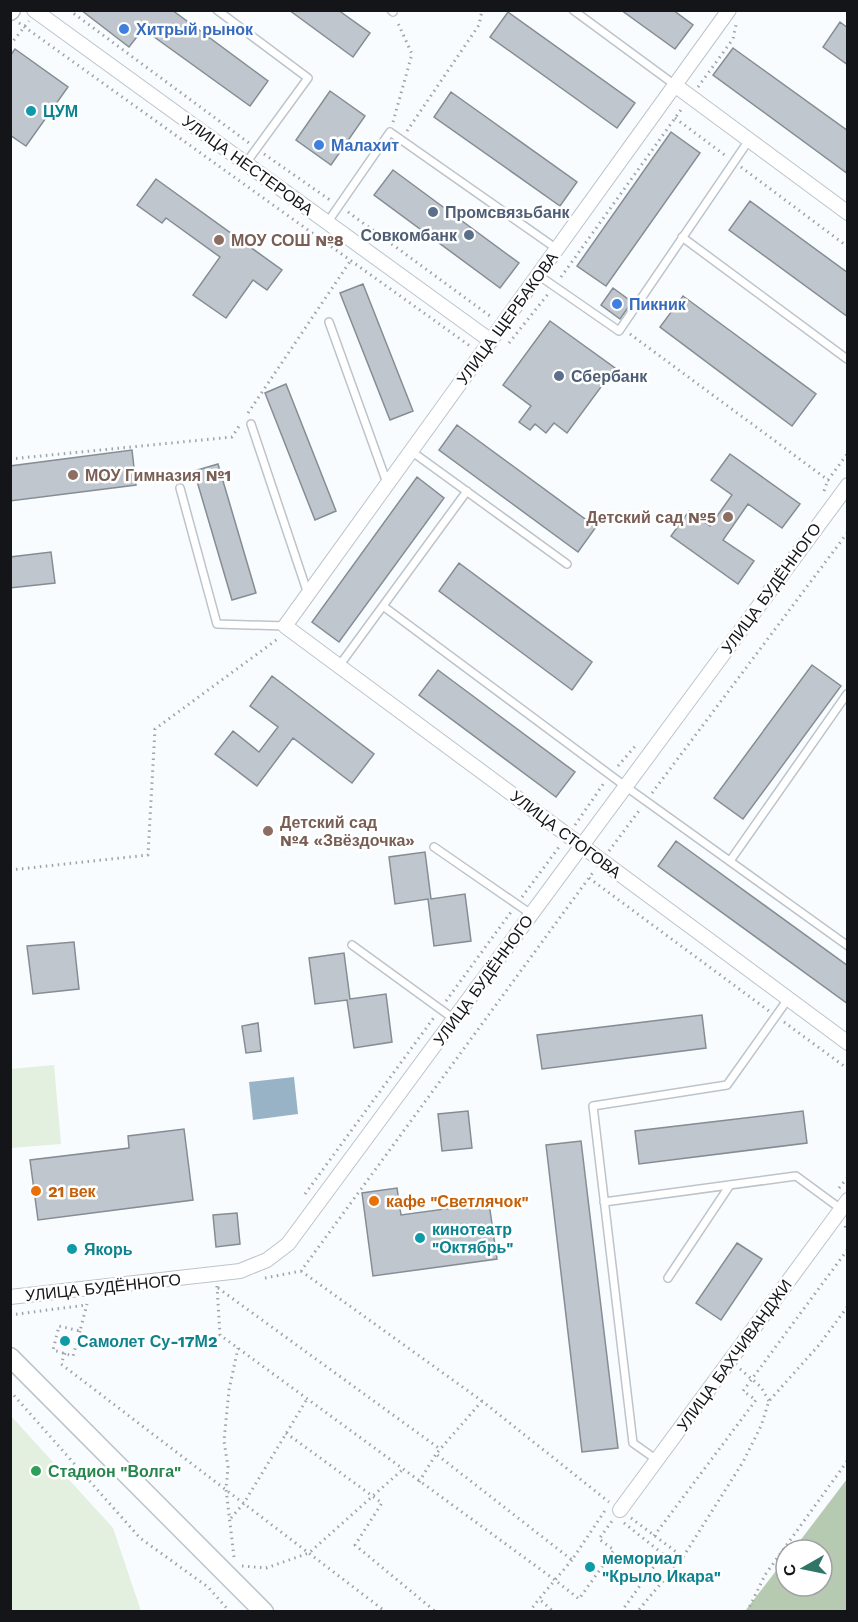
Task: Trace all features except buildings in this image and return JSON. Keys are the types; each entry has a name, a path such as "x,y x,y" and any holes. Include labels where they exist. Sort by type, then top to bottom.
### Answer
{"street":[{"name":"УЛИЦА ЩЕРБАКОВА","path":"285,626 729,10"},
{"name":"УЛИЦА НЕСТЕРОВА","path":"35,11 491,341"},
{"path":"676,86 848,213"},
{"name":"УЛИЦА БУДЁННОГО","path":"10,1297 216,1281 258,1264 288,1244 845,491"},
{"name":"УЛИЦА СТОГОВА","path":"285,626 848,1043"},
{"name":"УЛИЦА БАХЧИВАНДЖИ","path":"615,1510 657,1460 844,1205"},
{"path":"10,1357 264,1611"}],"lane":[{"path":"217,10 308,78 246,163"},
{"path":"573,10 676,86"},
{"path":"327,223 390,132 557,249"},
{"path":"538,275 619,331 749,140"},
{"path":"682,237 847,359"},
{"path":"329,322 387,484"},
{"path":"251,424 308,594"},
{"path":"411,451 567,564"},
{"path":"180,488 218,624 285,626"},
{"path":"339,666 467,491"},
{"path":"382,606 625,786 848,946"},
{"path":"730,861 847,694"},
{"path":"434,847 531,914"},
{"path":"352,945 454,1019"},
{"path":"657,1460 633,1443 592,1106 727,1085 788,999"},
{"path":"604,1202 796,1176 844,1205"},
{"path":"668,1278 730,1185"}],"path":[{"path":"69,10 256,149 339,206 502,325"},
{"path":"401,140 479,25 482,10"},
{"path":"10,45 35,11"},
{"path":"390,132 412,54 392,11"},
{"path":"13,14 24,27 482,354"},
{"path":"561,278 733,39 737,23"},
{"path":"675,118 848,247"},
{"path":"10,459 232,437 351,260"},
{"path":"621,328 828,480 848,453"},
{"path":"589,878 848,1069"},
{"path":"654,1536 756,1400 743,1391 848,1249"},
{"path":"301,1271 482,1401 615,1510 663,1554 621,1611"},
{"path":"216,1281 220,1335 579,1599 614,1550 599,1539 615,1510"},
{"path":"216,1281 440,1449"},
{"path":"80,1331 59,1326 52,1350 73,1356 80,1331 87,1304"},
{"path":"637,1611 683,1557 743,1462 761,1426 769,1401 819,1345 848,1306"},
{"path":"238,1348 229,1390 224,1441 228,1467 226,1489 235,1565 266,1568 309,1553 402,1469"},
{"path":"65,1353 62,1364 386,1611"},
{"path":"730,1360 760,1387 769,1401"},
{"path":"10,1391 140,1538 208,1587 230,1611"},
{"path":"231,1518 244,1503 307,1399"},
{"path":"419,1482 436,1454 482,1401"},
{"path":"286,1433 382,1503 355,1545 436,1611"},
{"path":"436,1454 572,1560"},
{"path":"747,1611 765,1575 798,1525 848,1460"},
{"path":"615,1510 683,1557"},
{"path":"529,1611 615,1510"},
{"path":"539,1599 554,1611"}],"green space":[{"path":"54,1065 61,1144 11,1148 11,1069"},
{"name":"Стадион \"Волга\"","path":"10,1415 113,1528 141,1611 11,1611"},
{"path":"847,1479 847,1611 745,1611 774,1574 774,1598 834,1598 834,1538 802,1538"}],"water":[{"path":"294,1077 298,1114 253,1120 249,1082"}],"place":[{"name":"Хитрый рынок","path":"124,29"},
{"name":"ЦУМ","path":"31,111"},
{"name":"Малахит","path":"319,145"},
{"name":"Промсвязьбанк","path":"433,212"},
{"name":"Совкомбанк","path":"469,235"},
{"name":"МОУ СОШ №8","path":"219,240"},
{"name":"Пикник","path":"617,304"},
{"name":"Сбербанк","path":"559,376"},
{"name":"МОУ Гимназия №1","path":"73,475"},
{"name":"Детский сад №5","path":"728,517"},
{"name":"Детский сад №4 «Звёздочка»","path":"268,831"},
{"name":"21 век","path":"36,1191"},
{"name":"кафе \"Светлячок\"","path":"374,1201"},
{"name":"кинотеатр \"Октябрь\"","path":"420,1238"},
{"name":"Якорь","path":"72,1249"},
{"name":"Самолет Су-17М2","path":"65,1341"},
{"name":"Стадион \"Волга\"","path":"36,1471"},
{"name":"мемориал \"Крыло Икара\"","path":"590,1567"}]}
